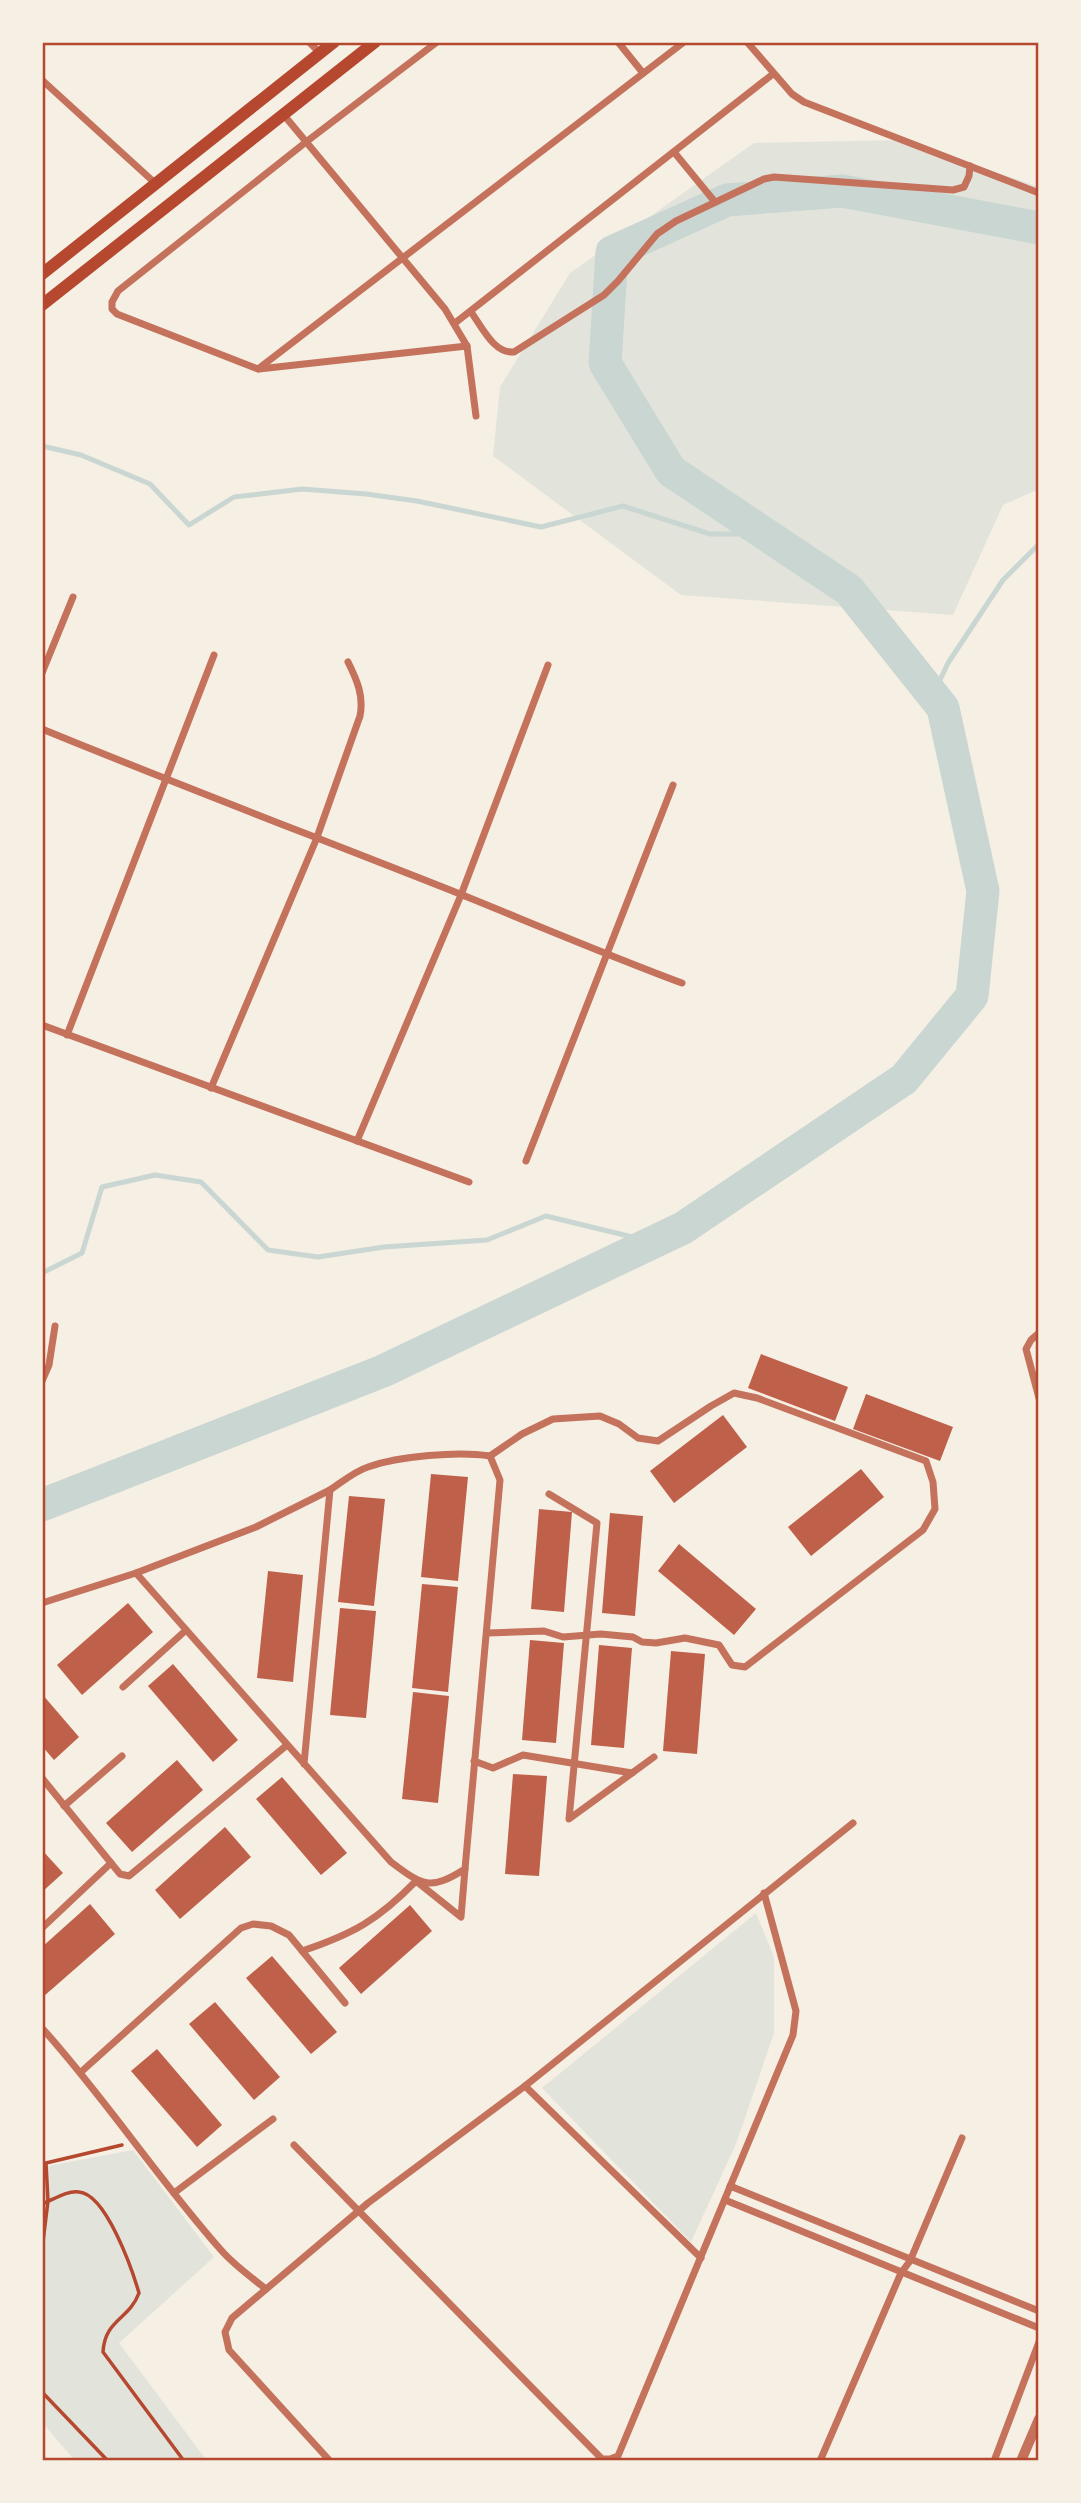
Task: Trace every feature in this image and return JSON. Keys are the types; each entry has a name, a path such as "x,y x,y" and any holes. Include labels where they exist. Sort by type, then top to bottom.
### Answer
{"main road":[{"path":"42,274 334,42"},
{"path":"42,305 376,42"},
{"path":"155,183 173,201"}],"street":[{"path":"309,42 320,53"},
{"path":"437,42 118,292 112,302 112,309 117,314 258,369 467,346"},
{"path":"618,42 643,73"},
{"path":"258,369 684,42"},
{"path":"747,42 792,94 804,102 1039,193"},
{"path":"455,323 774,74"},
{"path":"42,80 155,183"},
{"path":"283,114 455,323 467,346 476,416"},
{"path":"674,152 715,202"},
{"path":"471,312 496,346 507,353 514,352 604,295 657,234 676,221 768,177 958,189 967,182 970,166"},
{"path":"42,673 73,597"},
{"path":"67,1035 214,655"},
{"path":"211,1088 316,840 363,702 348,662"},
{"path":"358,1142 461,895 548,665"},
{"path":"42,729 682,983"},
{"path":"526,1161 673,785"},
{"path":"42,1025 469,1182"},
{"path":"42,1381 49,1365 55,1326"},
{"path":"1039,1333 1031,1340 1027,1349 1039,1398"},
{"path":"42,1603 136,1573 256,1527 367,1467 405,1459 457,1454 489,1456 522,1434 553,1419 600,1416 619,1424 638,1438 658,1441 734,1393 757,1398 926,1461 933,1482 935,1509 923,1530 745,1667 732,1665 719,1645 694,1639 656,1643 642,1642 633,1637 601,1634 563,1636 544,1631 488,1633"},
{"path":"136,1573 391,1863 460,1917 500,1480 489,1456"},
{"path":"304,1764 330,1489"},
{"path":"549,1494 597,1523 569,1819 654,1757"},
{"path":"123,1687 185,1631"},
{"path":"42,1778 120,1874 130,1876 287,1745"},
{"path":"474,1762 493,1768 523,1755 632,1773"},
{"path":"64,1806 122,1756"},
{"path":"330,2461 229,2350 225,2332 232,2318 359,2211 525,2086 853,1823"},
{"path":"42,1928 111,1863"},
{"path":"302,1951 357,1931 416,1881 442,1884 465,1869"},
{"path":"293,2145 602,2459 618,2456 793,2035 796,2011 764,1893"},
{"path":"81,2071 241,1928 253,1924 271,1926 289,1935 345,2003"},
{"path":"42,2028 81,2071 133,2143 223,2252 266,2289"},
{"path":"525,2086 701,2258"},
{"path":"174,2193 273,2119"},
{"path":"820,2461 962,2138"},
{"path":"730,2186 1039,2311"},
{"path":"725,2200 1039,2328"},
{"path":"993,2461 1039,2342"},
{"path":"1021,2461 1039,2419"}],"path":[{"path":"42,2250 48,2201 46,2163 133,2143"},
{"path":"42,2204 75,2191 88,2193 96,2200 108,2221 139,2293 134,2305 110,2328 104,2338 103,2352 184,2461"},
{"path":"42,2392 108,2461"}],"shaded area":[{"path":"903,140 1039,187 1039,489 1003,505 953,615 681,595 493,456 500,387 570,273 754,143"},
{"path":"756,1913 774,1957 774,2033 736,2144 691,2242 542,2088"},
{"path":"133,2150 214,2257 119,2343 207,2461 75,2461 42,2422 42,2167"}],"building":[{"path":"761,1354 848,1387 835,1421 748,1388"},
{"path":"866,1394 953,1427 940,1461 853,1429"},
{"path":"723,1415 747,1447 674,1503 650,1471"},
{"path":"861,1469 884,1497 811,1556 788,1527"},
{"path":"431,1474 468,1477 458,1581 421,1577"},
{"path":"349,1496 385,1499 374,1606 338,1602"},
{"path":"539,1509 572,1512 564,1612 531,1609"},
{"path":"610,1513 643,1516 635,1616 602,1613"},
{"path":"679,1544 756,1609 734,1635 658,1571"},
{"path":"268,1571 303,1575 293,1682 257,1678"},
{"path":"422,1584 458,1587 448,1692 412,1688"},
{"path":"128,1603 153,1632 82,1695 57,1665"},
{"path":"340,1608 376,1611 366,1718 330,1715"},
{"path":"530,1640 564,1643 556,1743 522,1740"},
{"path":"599,1645 632,1648 624,1748 591,1745"},
{"path":"671,1651 705,1654 697,1754 663,1751"},
{"path":"173,1664 238,1740 213,1762 148,1686"},
{"path":"413,1692 449,1696 438,1803 402,1799"},
{"path":"42,1694 79,1737 54,1760 42,1746"},
{"path":"177,1760 203,1790 132,1852 106,1823"},
{"path":"513,1774 547,1776 539,1876 505,1874"},
{"path":"282,1777 347,1853 321,1875 256,1799"},
{"path":"225,1827 251,1857 180,1919 155,1890"},
{"path":"42,1850 63,1873 42,1892"},
{"path":"90,1904 115,1934 44,1996 42,1947"},
{"path":"410,1905 432,1931 361,1994 339,1968"},
{"path":"272,1956 337,2032 311,2054 246,1978"},
{"path":"215,2002 280,2077 254,2100 189,2024"},
{"path":"157,2049 222,2125 197,2147 131,2071"}],"waterway":[{"path":"42,1505 383,1371 683,1228 904,1079 972,996 983,891 943,708 849,590 671,471 605,363 612,252 727,200 842,191 1039,228"},
{"path":"42,446 81,455 150,484 189,525 234,497 302,489 417,501 541,527 623,506 710,534 765,534"},
{"path":"933,695 948,663 1003,580 1039,544"},
{"path":"42,1273 82,1253 102,1187 155,1175 201,1182 268,1250 318,1257 384,1247 487,1240 546,1216 653,1242"}]}
